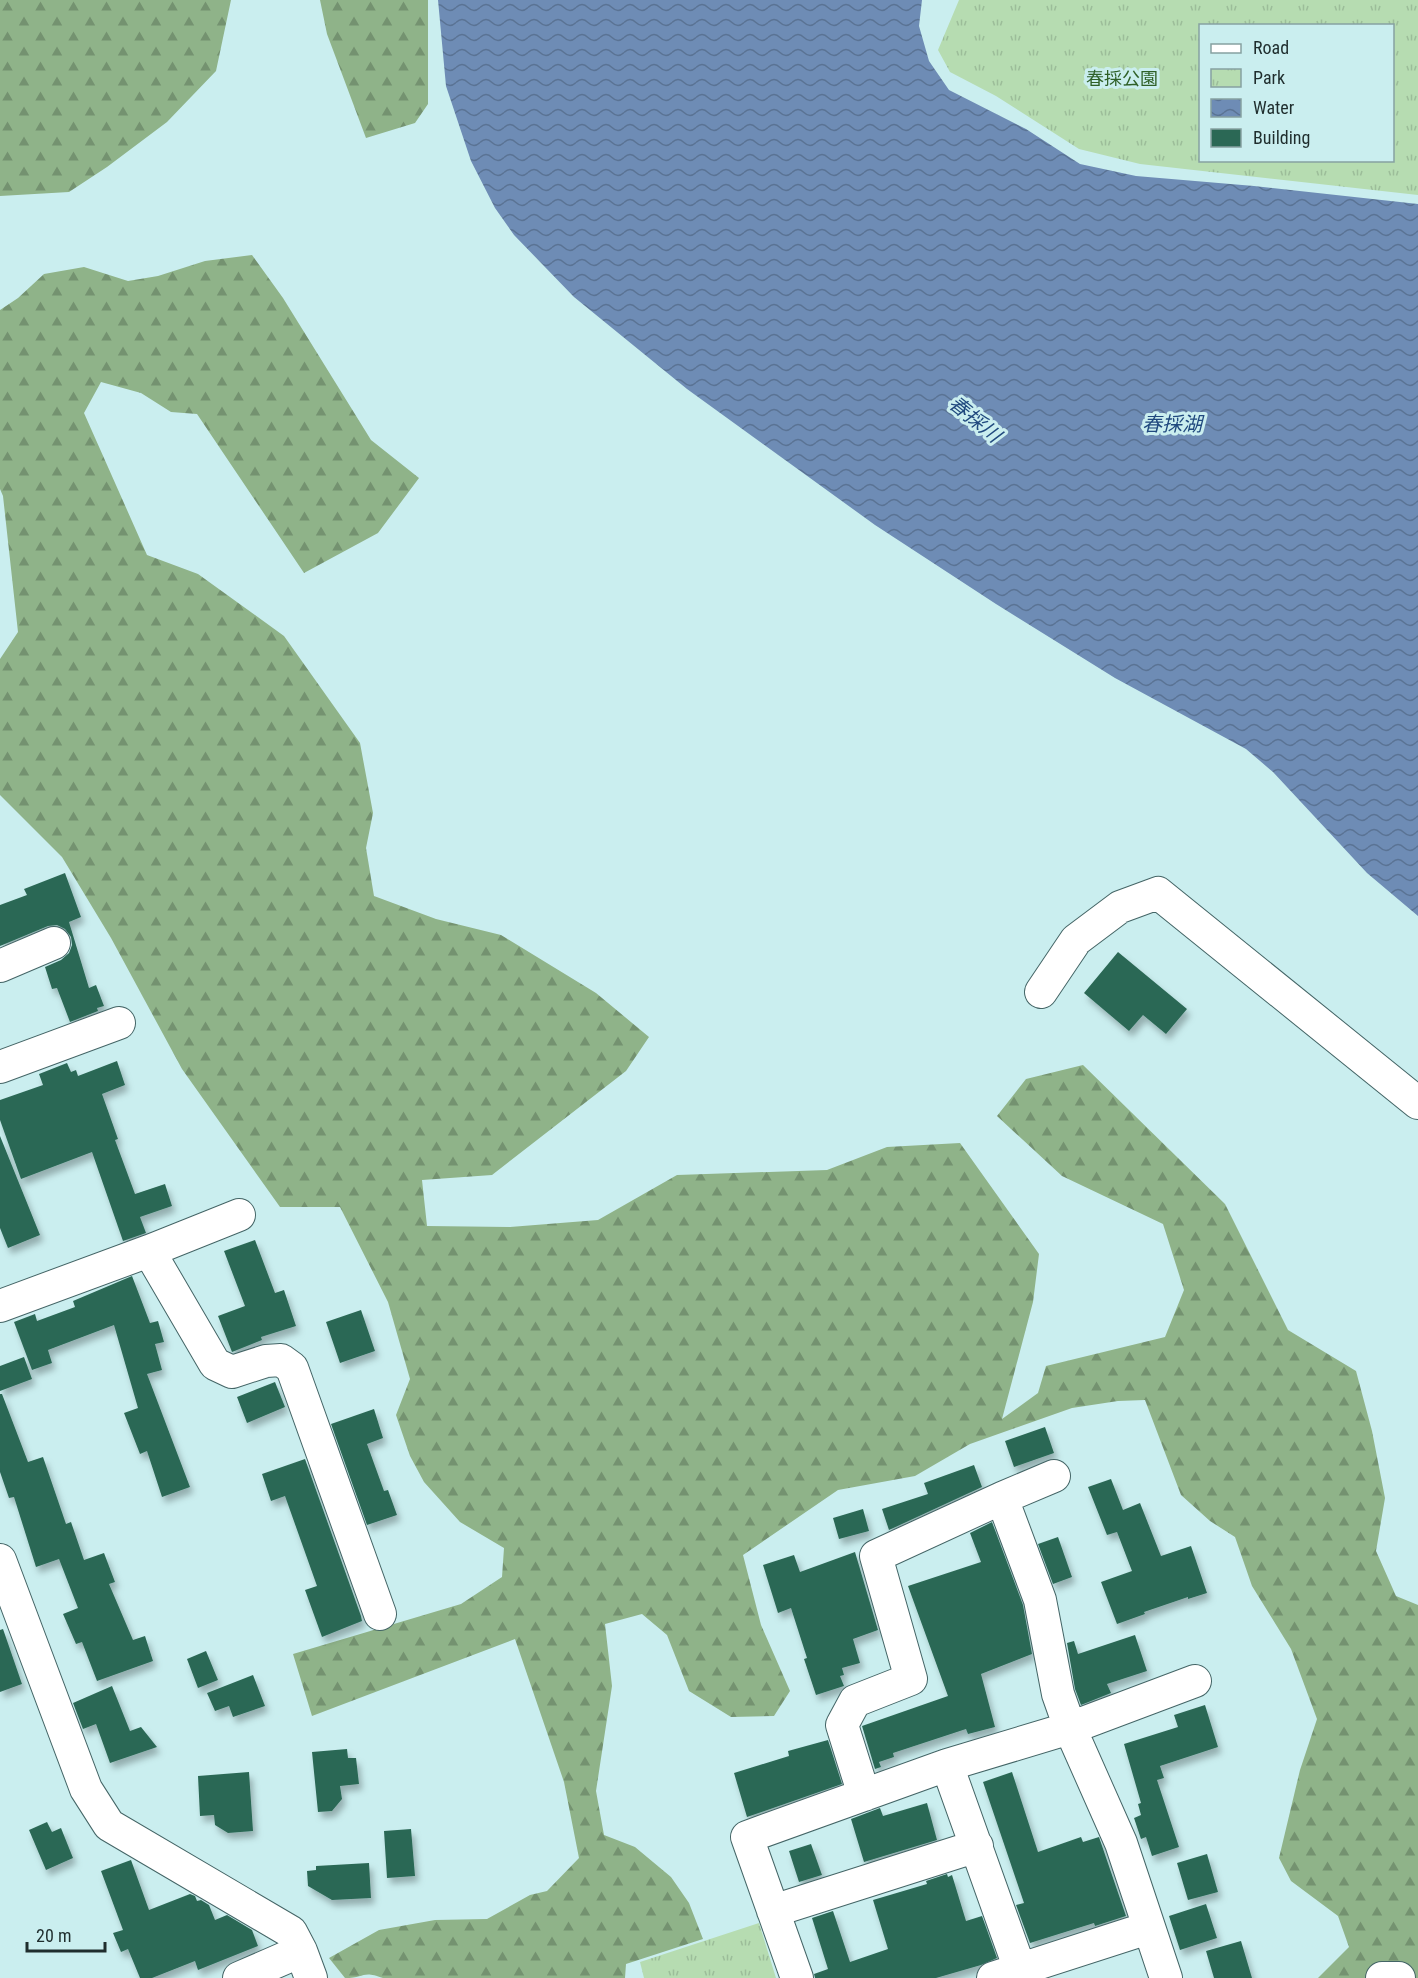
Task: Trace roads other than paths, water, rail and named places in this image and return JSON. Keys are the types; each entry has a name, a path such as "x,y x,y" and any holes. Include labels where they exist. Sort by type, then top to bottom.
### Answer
{"street":[{"path":"1041,992 1076,940 1120,907 1158,893 1418,1103"},
{"path":"0,966 54,943"},
{"path":"0,1067 119,1023"},
{"path":"0,1306 150,1251 239,1215"},
{"path":"150,1251 215,1364 232,1372 266,1361 281,1360 292,1368 380,1614"},
{"path":"864,1795 842,1725 855,1701 911,1679 876,1556 1054,1476"},
{"path":"1002,1498 1040,1600 1058,1694 1070,1728 1121,1843 1166,1978"},
{"path":"0,1560 86,1789 109,1825 291,1932 306,1964 239,1978"},
{"path":"797,1978 747,1837 947,1765 1070,1728 1195,1681"},
{"path":"947,1765 977,1846 1012,1975 1148,1928"},
{"path":"773,1911 977,1846"},
{"path":"1382,1978 1399,1978"}],"water":[{"name":"春採湖","path":"438,0 922,0 919,26 929,61 949,90 1026,129 1080,164 1136,176 1418,204 1418,916 1367,873 1273,772 1246,749 1115,678 875,525 687,389 574,297 514,235 495,208 471,161 446,86"}],"park label":[{"name":"春採公園","path":"1122,79"}],"water label":[{"name":"春採川","path":"975,419"}]}
